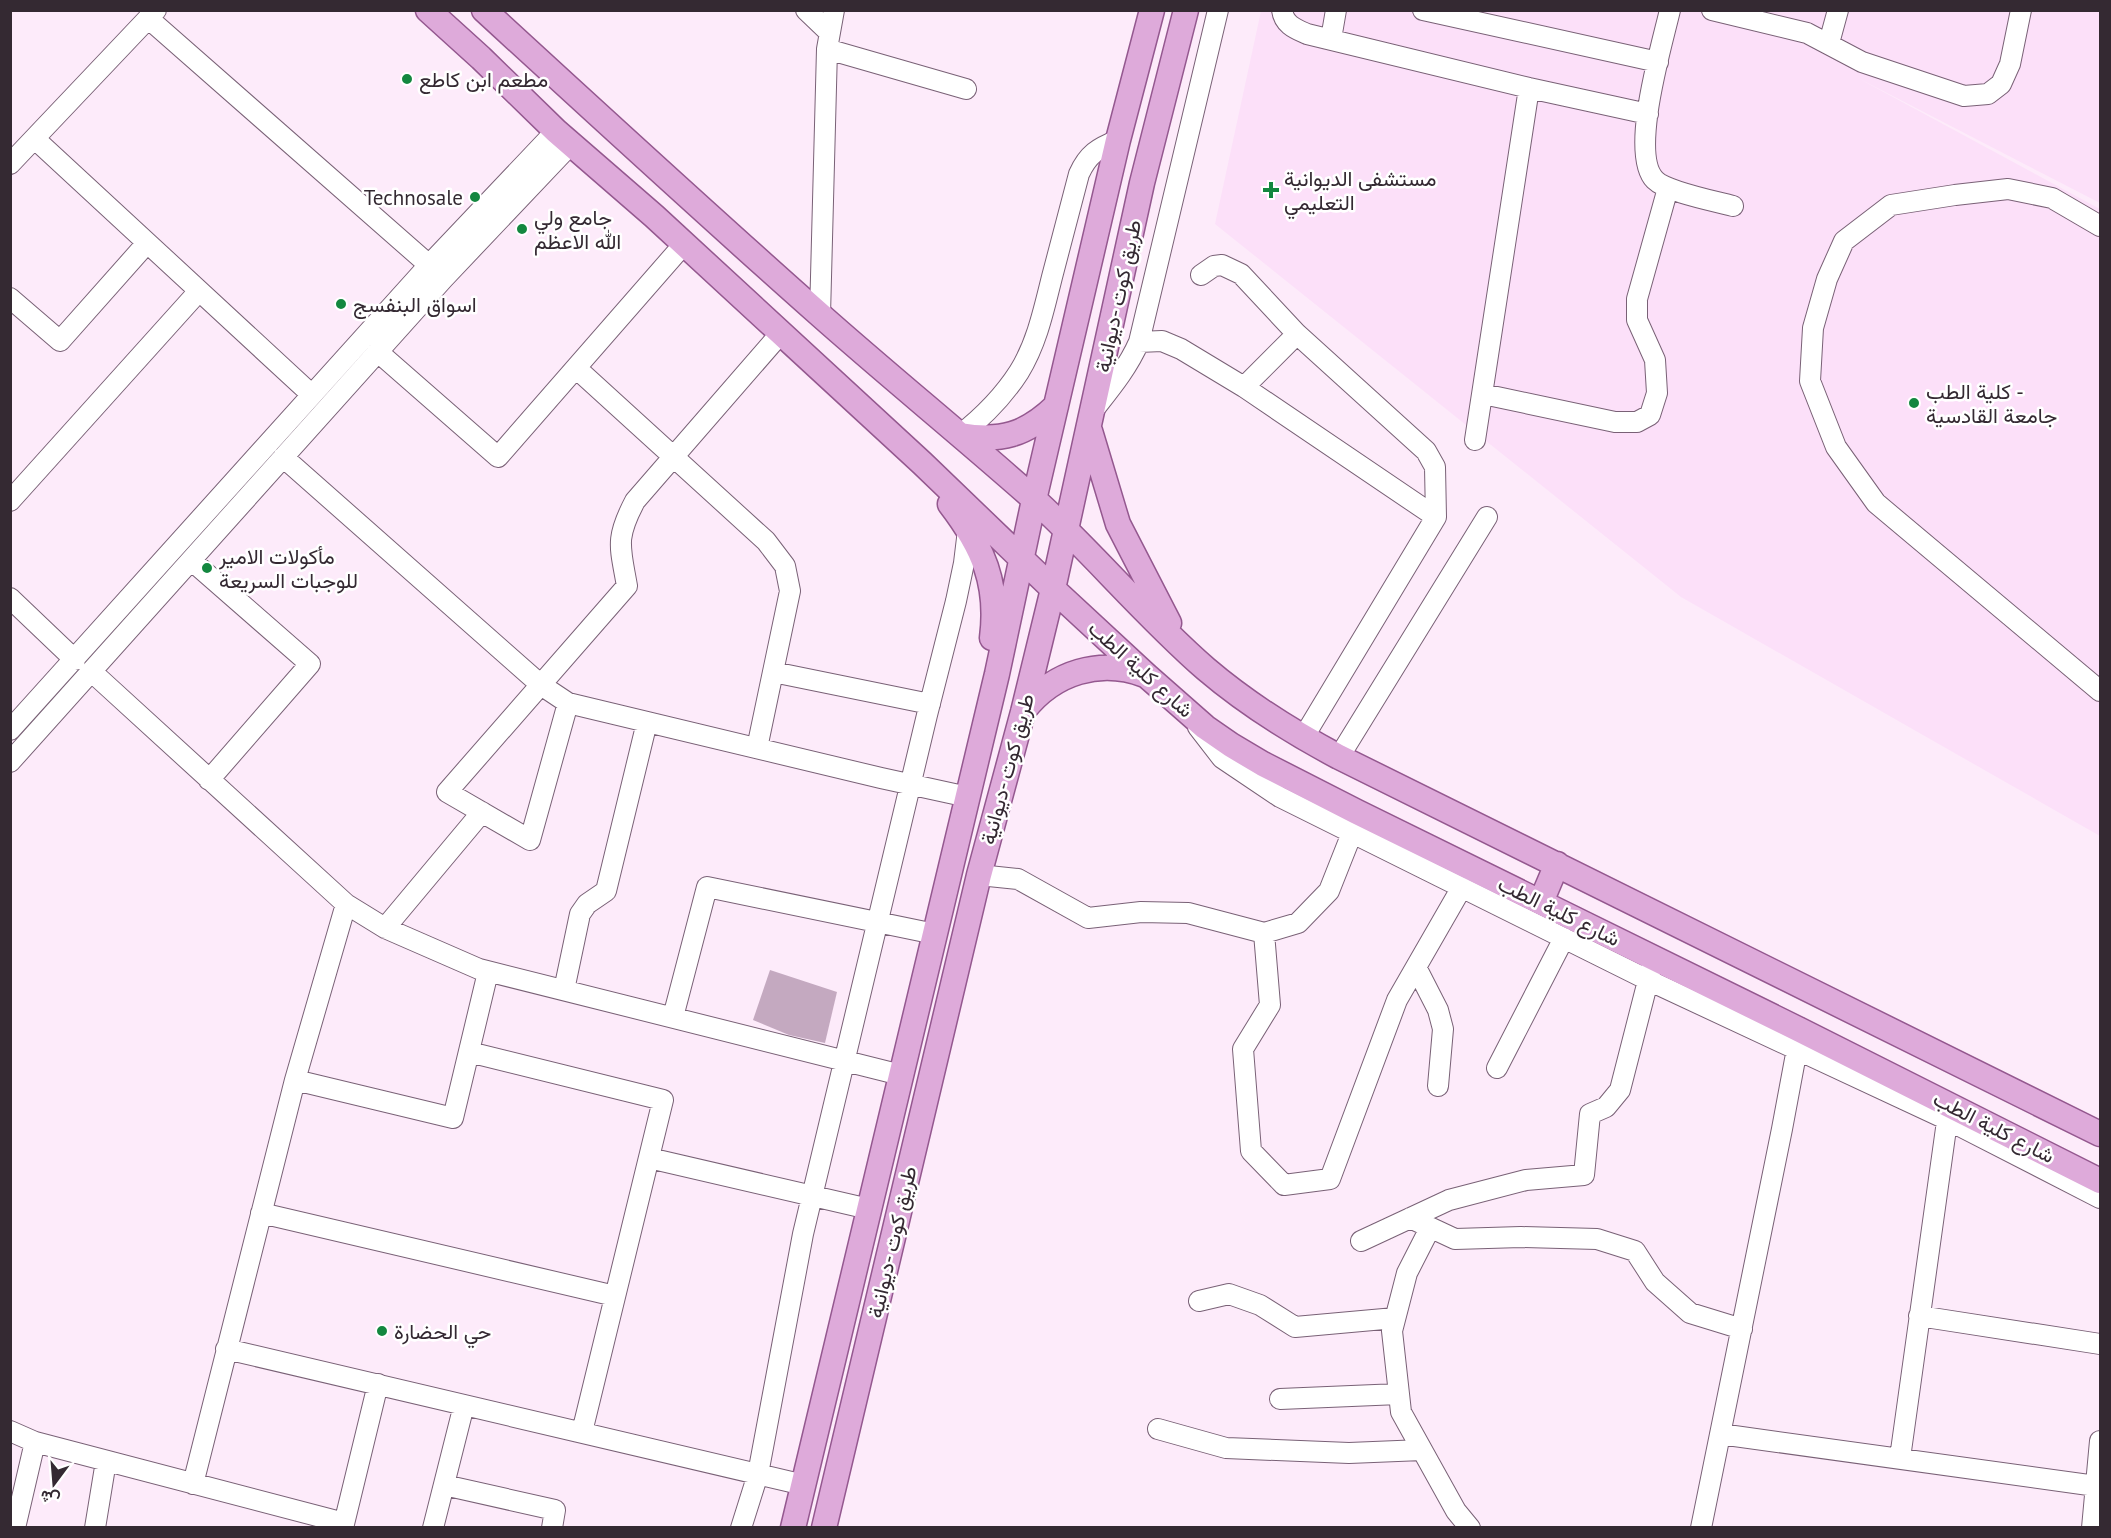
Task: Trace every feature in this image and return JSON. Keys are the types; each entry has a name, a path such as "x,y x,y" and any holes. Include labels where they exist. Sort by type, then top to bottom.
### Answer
{"main road":[{"path":"428,10 564,137 654,216 922,462 984,557 990,576 994,610 992,648 997,674"},
{"name":"شارع كلية الطب","path":"484,10 820,315 1034,500 1181,646 1236,693 1303,738 1339,757 2100,1134"},
{"name":"طريق كوت -ديوانية","path":"793,1527 997,674 1034,500 1118,140 1152,10"},
{"name":"طريق كوت -ديوانية","path":"824,1527 979,875 1053,589 1142,183 1186,10"},
{"path":"481,58 506,31"},
{"path":"654,216 680,189"},
{"path":"960,435 981,439 1002,438 1023,432 1041,421 1056,406"},
{"path":"1091,420 1105,486 1118,524 1181,646"},
{"name":"شارع كلية الطب","path":"922,462 1021,559 1147,676 1205,727 1263,764 1541,902 1651,969 1949,1112 2100,1181"},
{"path":"1023,712 1044,689 1071,674 1102,667 1133,671 1147,676"},
{"path":"1541,902 1557,864"}],"street":[{"path":"806,10 828,41 966,89"},
{"path":"820,315 828,41 834,10"},
{"path":"1091,420 1131,361 1139,342 1218,10"},
{"path":"1282,10 1283,16 1291,27 1307,34 1529,88 1648,114"},
{"path":"1330,39 1336,10"},
{"path":"1423,10 1658,62"},
{"path":"1670,10 1648,114 1644,150 1647,167 1655,180 1668,188 1733,206"},
{"path":"1712,10 1807,33 1863,62 1964,96 1988,94 2001,84 2010,64 2021,10"},
{"path":"1829,43 1838,10"},
{"path":"10,164 153,14 429,265"},
{"path":"1475,440 1529,88"},
{"path":"10,730 429,265 564,137"},
{"path":"10,762 444,278 564,137"},
{"path":"35,139 312,395"},
{"path":"960,435 982,417 1003,395 1020,371 1033,344 1042,316 1079,174 1085,161 1093,153 1118,140"},
{"path":"1483,394 1615,422 1637,422 1650,415 1657,393 1655,360 1637,320 1637,299 1668,188"},
{"path":"2100,226 2052,198 2008,189 1891,205 1844,241 1827,279 1813,328 1810,381 1836,447 1876,503 2100,691"},
{"path":"10,298 60,341 147,243"},
{"path":"378,352 498,457 684,244"},
{"path":"1201,275 1214,266 1222,265 1241,274 1297,334 1426,451 1435,466 1436,517 1303,738"},
{"path":"10,501 199,291"},
{"path":"568,703 530,840 447,792 627,586 620,542 624,522 635,501 781,333"},
{"path":"1244,387 1297,334"},
{"path":"1139,342 1162,341 1181,349 1244,387 1436,517"},
{"path":"576,368 766,541 785,566 790,591 757,748"},
{"path":"284,457 542,685 568,703 968,796"},
{"path":"1339,757 1487,517"},
{"path":"741,1527 758,1474 803,1234 956,601 968,530"},
{"path":"191,560 310,664 209,780"},
{"path":"10,598 75,660"},
{"path":"92,672 346,904 385,928 488,972 901,1075"},
{"path":"772,672 930,704"},
{"path":"1177,702 1222,758 1280,797 1564,938 1651,969 1620,1090 1606,1107 1590,1114 1584,1175 1526,1180 1449,1200 1361,1241"},
{"path":"564,990 580,914 587,904 606,891 647,722"},
{"path":"385,928 482,812"},
{"path":"979,875 1018,879 1088,918 1141,912 1188,913 1264,933 1298,923 1329,891 1352,833"},
{"path":"673,1017 707,887 935,934"},
{"path":"1264,933 1270,1005 1244,1049 1251,1151 1284,1185 1330,1179 1397,1000 1462,887"},
{"path":"193,1484 296,1080 346,904"},
{"path":"1497,1068 1564,938"},
{"path":"1416,968 1438,1010 1443,1029 1438,1086"},
{"path":"296,1080 453,1118 488,972"},
{"path":"1701,1527 1799,1039"},
{"path":"469,1052 663,1100 582,1432"},
{"path":"1900,1458 1949,1112 2100,1198"},
{"path":"649,1158 869,1209"},
{"path":"261,1213 615,1296"},
{"path":"1410,1218 1455,1239 1597,1239 1635,1251 1655,1282 1690,1313 1742,1329"},
{"path":"1430,1228 1407,1273 1392,1331 1401,1412 1456,1511 1470,1527"},
{"path":"1199,1301 1229,1294 1260,1305 1295,1327 1395,1318"},
{"path":"1919,1316 2100,1344"},
{"path":"226,1349 804,1485"},
{"path":"10,1431 35,1442 343,1525 378,1384"},
{"path":"1280,1399 1400,1394"},
{"path":"432,1527 464,1405"},
{"path":"1158,1428 1226,1448 1349,1453 1422,1450"},
{"path":"1720,1434 2096,1486"},
{"path":"15,1527 35,1442"},
{"path":"2092,1527 2100,1442"},
{"path":"95,1527 106,1461"},
{"path":"444,1485 555,1510 552,1527"}],"shaded area":[{"path":"1261,11 2100,11 2100,203 1856,77 2100,209 2100,836 1681,597 1215,224"}],"building":[{"path":"770,970 837,992 825,1043 789,1035 753,1020"}],"place":[{"name":"مطعم ابن كاطع","path":"407,79"},
{"name":"مستشفى الديوانية التعليمي","path":"1271,190"},
{"name":"Technosale","path":"475,197"},
{"name":"جامع ولي الله الاعظم","path":"522,229"},
{"name":"اسواق البنفسج","path":"341,304"},
{"name":"كلية الطب - جامعة القادسية","path":"1914,403"},
{"name":"مأكولات الامير للوجبات السريعة","path":"207,568"},
{"name":"حي الحضارة","path":"382,1331"}]}
